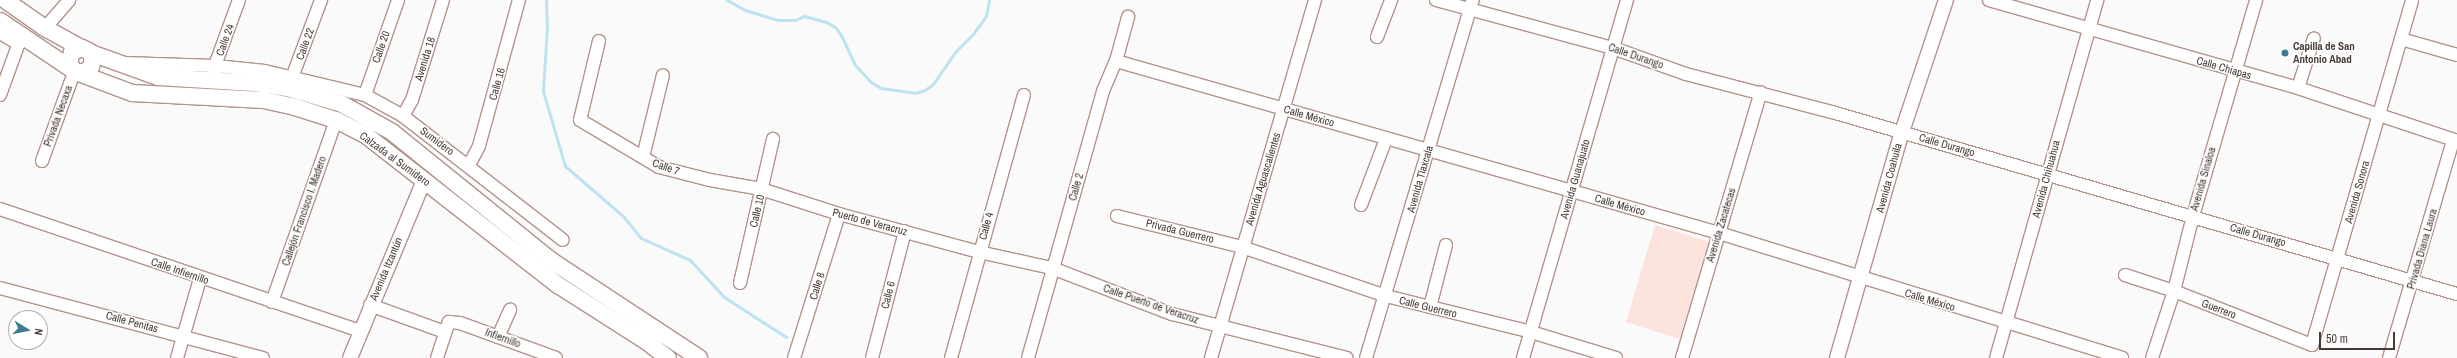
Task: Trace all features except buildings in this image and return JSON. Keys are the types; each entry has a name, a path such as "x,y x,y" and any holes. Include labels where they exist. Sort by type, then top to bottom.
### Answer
{"main road":[{"name":"Calzada al Sumidero","path":"5,0 45,28 87,51 118,64 158,77 215,73 290,83 342,104 392,132 552,261 699,358"},
{"name":"Calzada al Sumidero","path":"0,21 20,41 75,70 132,93 263,100 295,107 336,120 367,136 558,286 646,341 668,358"},
{"path":"75,70 69,63 70,55 75,50 87,51"}],"street":[{"path":"45,28 69,0"},
{"name":"Calle 24","path":"215,73 239,0"},
{"name":"Calle 22","path":"290,83 321,0"},
{"name":"Calle 20","path":"365,94 398,0"},
{"name":"Avenida 18","path":"403,116 412,100 443,0"},
{"name":"Calle 16","path":"469,165 479,146 519,0"},
{"name":"Avenida Aguascalientes","path":"1211,358 1315,0"},
{"path":"1378,37 1391,0"},
{"name":"Calle Durango","path":"1436,0 1472,5 1613,48 1686,74 1761,92 1902,132 2338,258 2457,294"},
{"name":"Avenida Guanajuato","path":"1523,358 1627,0"},
{"name":"Avenida Coahuila","path":"1837,358 1861,279 1902,132 1946,0"},
{"name":"Calle Chiapas","path":"1989,0 2018,3 2088,27 2235,72 2298,88 2455,140"},
{"name":"Avenida Chihuahua","path":"1996,358 2007,323 2088,27 2097,0"},
{"name":"Avenida Sinaloa","path":"2152,358 2174,291 2193,216 2256,0"},
{"name":"Avenida Sonora","path":"2312,345 2380,115 2412,0"},
{"name":"Avenida Tlaxcala","path":"1366,358 1386,296 1472,5"},
{"name":"Calle 2","path":"1028,358 1052,268 1103,91 1116,61 1128,17"},
{"path":"0,33 20,41 0,95"},
{"path":"2298,88 2314,38"},
{"path":"2401,39 2457,55"},
{"name":"Calle 7","path":"599,41 580,120 643,157 667,169 710,180 761,189"},
{"name":"Calle México","path":"1116,61 1719,233 1861,279 2122,358"},
{"path":"118,64 135,62 215,73"},
{"name":"Privada Necaxa","path":"42,162 75,70"},
{"path":"643,157 663,75"},
{"name":"Sumidero","path":"290,83 365,94 403,116 469,165 563,240"},
{"name":"Avenida Zacatecas","path":"1682,358 1761,92"},
{"name":"Calle 4","path":"951,358 979,252 1024,95"},
{"name":"Callejón Francisco I. Madero","path":"272,302 336,120"},
{"name":"Calle 10","path":"740,283 773,139"},
{"path":"1361,206 1386,139"},
{"name":"Privada Diana Laura","path":"2390,358 2455,140"},
{"name":"Avenida Itzantún","path":"350,358 370,305 424,180"},
{"name":"Puerto de Veracruz","path":"761,189 839,214 979,252"},
{"name":"Calle Infiernillo","path":"0,209 200,279 360,331"},
{"name":"Calle 8","path":"798,357 839,214"},
{"name":"Privada Guerrero","path":"1117,216 1242,247"},
{"name":"Calle 6","path":"872,358 905,231"},
{"path":"1430,307 1446,245"},
{"name":"Calle Guerrero","path":"1242,247 1386,296 1531,332 1616,358"},
{"name":"Calle Puerto de Veracruz","path":"979,252 1052,268 1165,312 1219,327 1347,358"},
{"name":"Guerrero","path":"2125,275 2174,291 2312,345"},
{"path":"177,358 200,279"},
{"name":"Calle Penitas","path":"0,288 263,358"},
{"name":"Infiernillo","path":"370,305 447,327 460,323 556,358"},
{"path":"498,337 510,310"},
{"path":"437,358 447,327"}],"shaded area":[{"path":"1655,225 1710,242 1680,339 1626,322"}],"waterway":[{"path":"546,0 547,27 543,91 565,166 623,216 641,238 690,260 724,297 786,337"},
{"path":"727,0 745,10 778,20 795,20 804,16 826,22 835,27 841,35 855,65 871,82 881,88 915,93 925,90 933,84 956,51 973,34 986,16 989,0"}],"place":[{"name":"Capilla de San Antonio Abad","path":"2285,53"}]}
